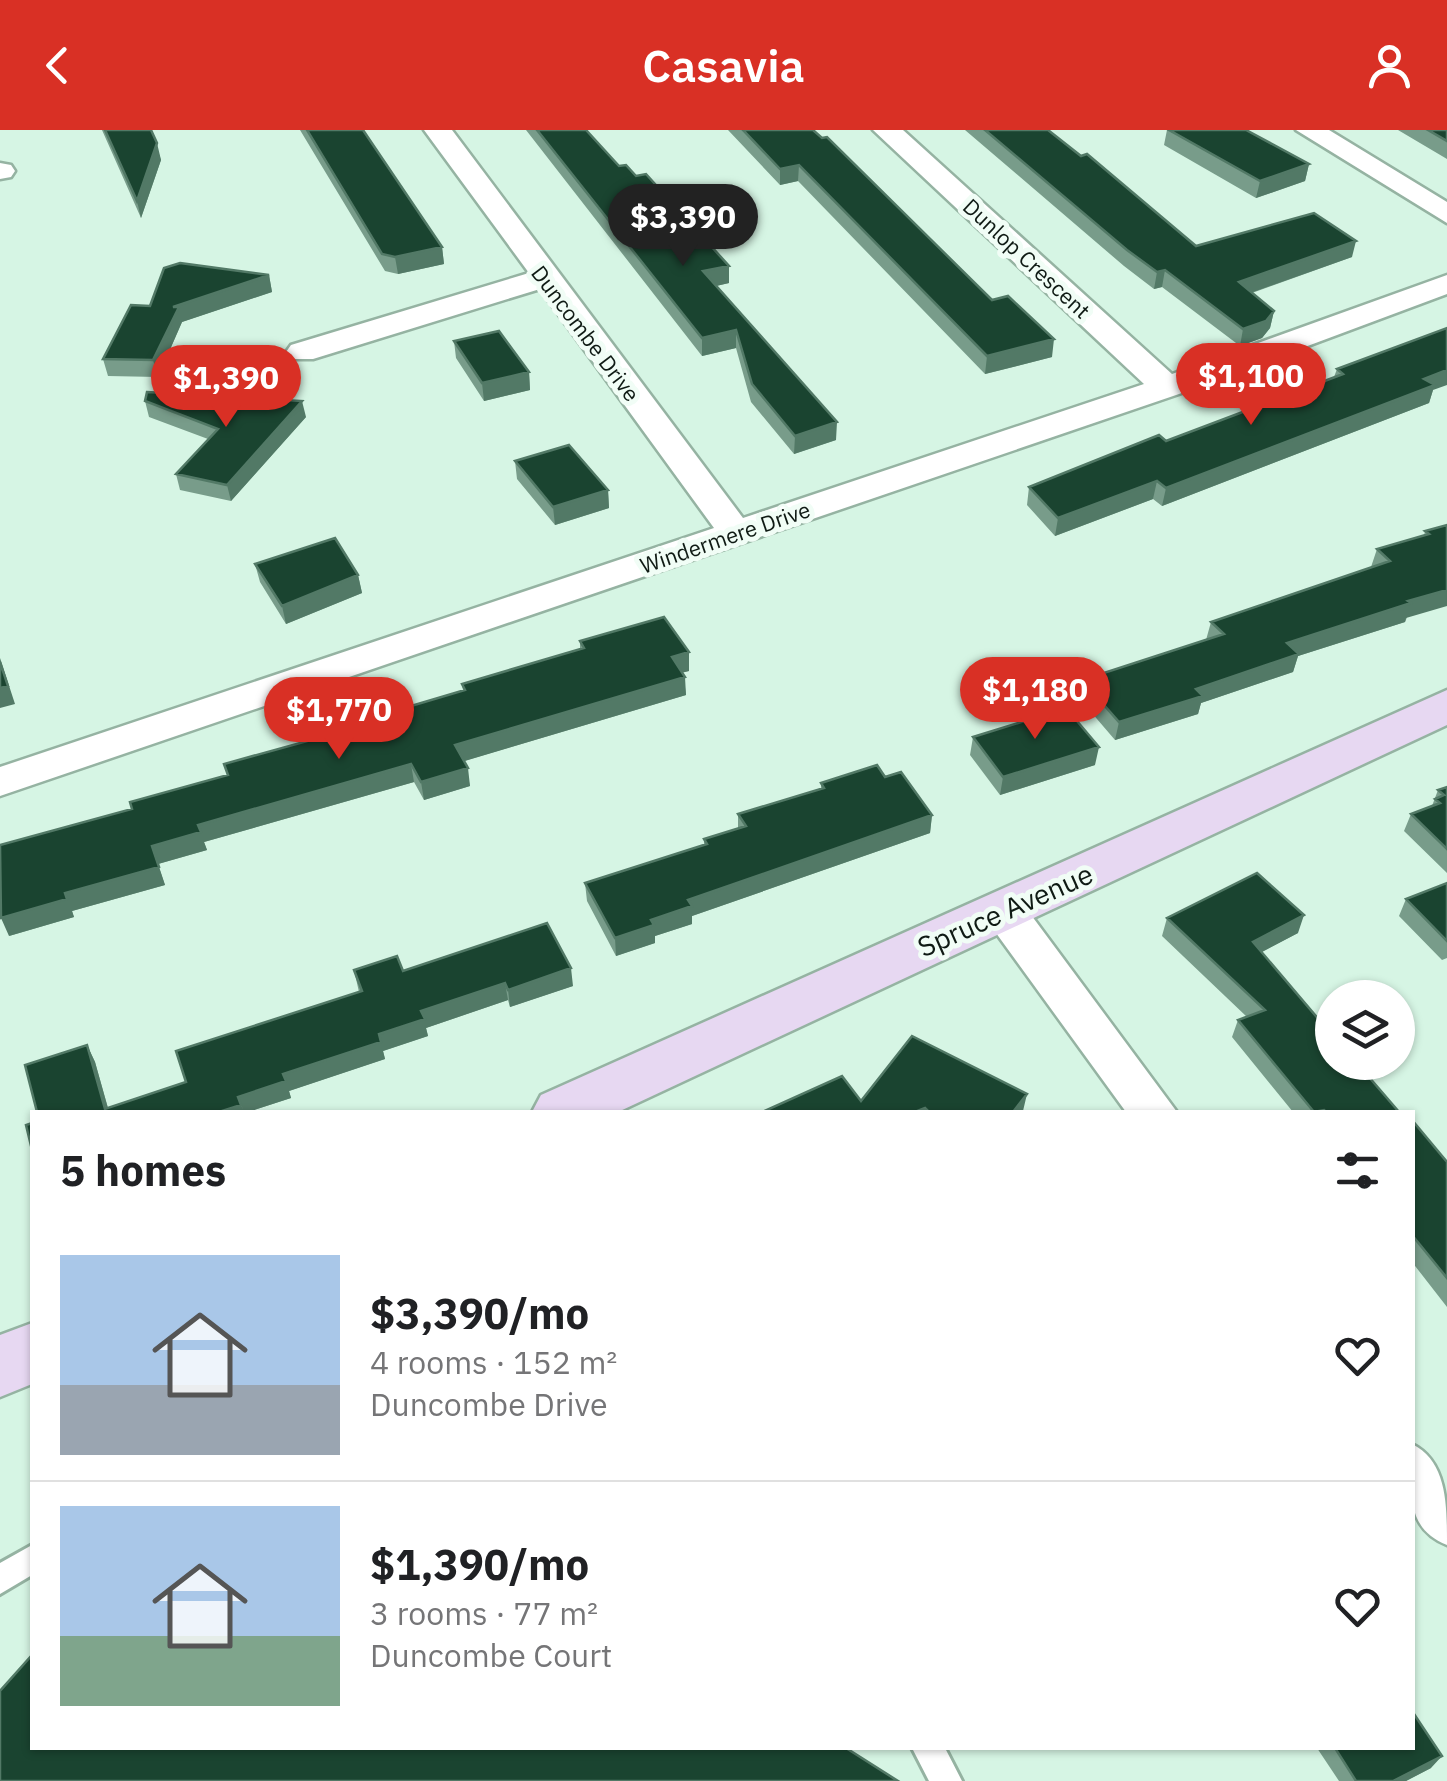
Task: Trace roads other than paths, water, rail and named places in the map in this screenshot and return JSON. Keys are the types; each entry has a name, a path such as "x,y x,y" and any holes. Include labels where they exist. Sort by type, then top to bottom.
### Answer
{"street":[{"name":"Duncombe Drive","path":"438,130 737,534"},
{"name":"Dunlop Crescent","path":"886,130 1167,387"},
{"path":"1310,130 1447,214"},
{"path":"302,352 545,278"},
{"name":"Windermere Drive","path":"0,782 1167,387 1447,284"},
{"name":"Spruce Avenue","path":"569,1110 1447,706"},
{"path":"1004,911 1152,1110"},
{"path":"1415,1474 1447,1518"}],"lane":[{"path":"0,1580 30,1560"},
{"path":"929,1750 946,1781"}]}
